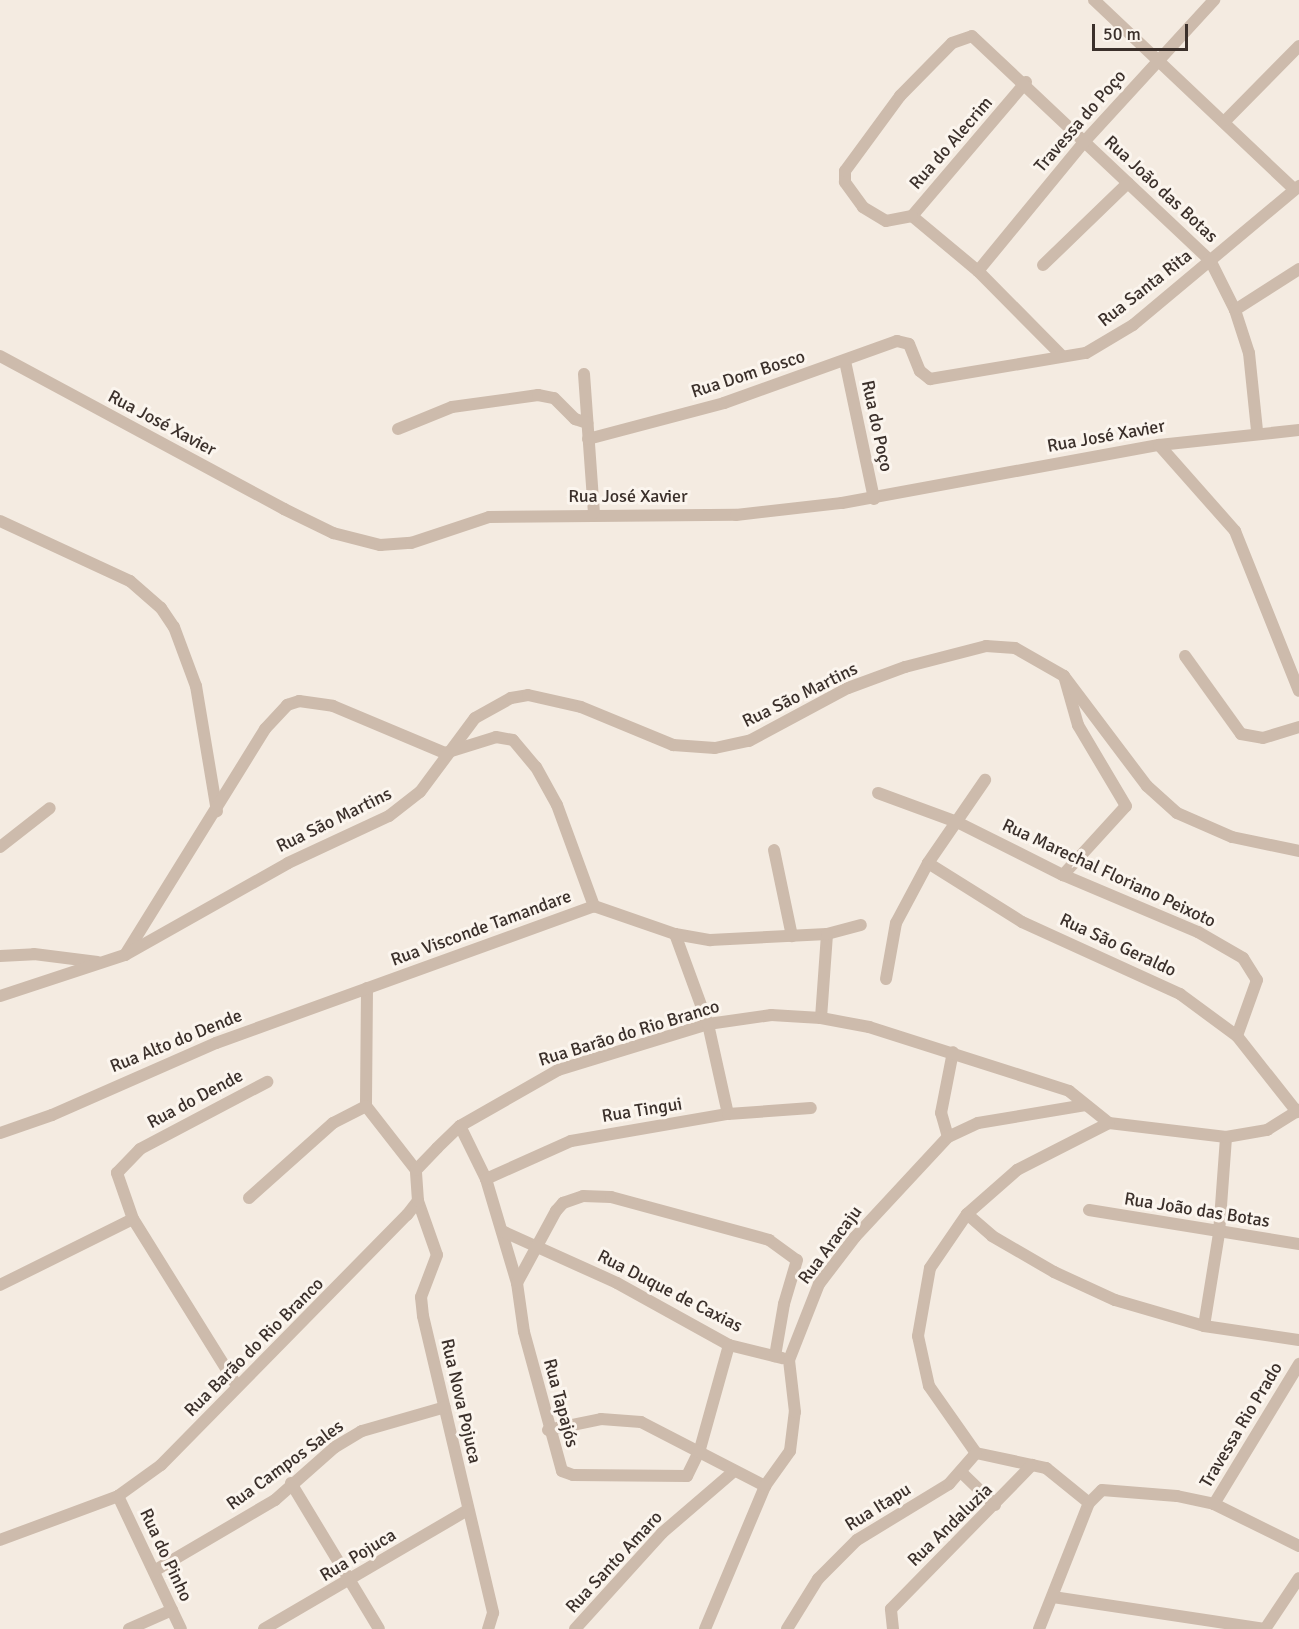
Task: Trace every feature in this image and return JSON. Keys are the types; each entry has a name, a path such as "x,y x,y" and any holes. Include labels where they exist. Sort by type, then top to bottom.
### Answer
{"street":[{"path":"1094,0 1160,57 1297,187"},
{"name":"Travessa do Poço","path":"978,270 1084,142 1214,0"},
{"name":"Rua João das Botas","path":"912,216 886,221 863,207 845,182 845,171 900,96 952,43 966,35 979,40 1026,82 1084,142 1210,260 1235,310 1254,379 1257,431"},
{"path":"1226,120 1299,46"},
{"name":"Rua do Alecrim","path":"978,270 912,216 1026,82"},
{"path":"1043,265 1128,183"},
{"name":"Rua Santa Rita","path":"913,350 920,371 930,379 1061,355 1086,353 1104,344 1297,187"},
{"path":"1235,310 1299,268"},
{"path":"978,270 1061,355"},
{"name":"Rua Dom Bosco","path":"588,439 724,403 897,340 905,341 913,350"},
{"name":"Rua José Xavier","path":"0,356 284,509 356,540 403,544 489,517 594,513 736,515 874,499 1159,445 1257,431 1299,430"},
{"name":"Rua do Poço","path":"844,361 874,499"},
{"path":"584,374 594,513"},
{"path":"398,429 452,407 538,395 554,398 575,419 587,423"},
{"path":"1159,445 1235,531 1299,691"},
{"path":"0,521 130,581 161,608 178,638 195,686 217,811"},
{"name":"Rua São Martins","path":"125,955 288,862 389,816 420,792 445,753 475,718 511,698 528,695 571,704 673,745 715,748 765,734 848,688 965,650 1016,648 1064,676"},
{"path":"1185,656 1241,734 1263,738 1299,727"},
{"path":"1064,676 1147,786 1177,813 1233,837 1299,851"},
{"path":"1062,875 1126,806 1078,725 1064,676"},
{"path":"0,996 125,955 153,903 217,811 265,729 287,705 299,701 333,705 445,753 505,736 519,746 561,812 594,906"},
{"path":"886,979 896,923 928,863 985,780"},
{"name":"Rua Marechal Floriano Peixoto","path":"878,793 957,822 1062,875 1198,932 1243,958 1257,980 1237,1036"},
{"path":"0,847 50,808"},
{"path":"774,850 792,936"},
{"name":"Rua São Geraldo","path":"928,863 1022,922 1156,980 1237,1036 1298,1111"},
{"name":"Rua Visconde Tamandare","path":"367,988 594,906 675,934 726,941 827,934 861,925"},
{"path":"675,934 708,1024 728,1114"},
{"path":"821,1018 827,934"},
{"path":"0,956 34,954 105,963"},
{"path":"367,988 366,1106 416,1170 418,1201"},
{"name":"Rua Alto do Dende","path":"0,1133 52,1115 206,1047 367,988"},
{"name":"Rua Barão do Rio Branco","path":"416,1170 460,1126 558,1070 708,1024 771,1015 821,1018 953,1052 1069,1091 1109,1123"},
{"path":"948,1137 941,1113 953,1052"},
{"name":"Rua do Dende","path":"133,1219 117,1173 140,1149 267,1082"},
{"path":"249,1198 333,1123 366,1106"},
{"name":"Rua Aracaju","path":"705,1629 765,1486 782,1467 794,1430 789,1360 819,1284 855,1237 948,1137 978,1123 1086,1106"},
{"name":"Rua Tingui","path":"486,1179 571,1141 728,1114 812,1108"},
{"path":"1089,1503 1052,1472 1032,1465 976,1453 929,1386 918,1336 930,1268 967,1214 1017,1170 1109,1123 1226,1137 1267,1130 1298,1111"},
{"name":"Rua Tapajós","path":"460,1126 486,1179 502,1231 517,1283 524,1332 558,1464 573,1475 682,1478 690,1474 700,1449 729,1345"},
{"path":"1204,1326 1219,1233 1226,1137"},
{"path":"517,1283 563,1203 593,1195 769,1240 797,1260 783,1304 775,1356"},
{"name":"Rua Barão do Rio Branco","path":"0,1540 118,1496 176,1452 237,1386 418,1201"},
{"name":"Rua Nova Pojuca","path":"418,1201 436,1243 437,1255 422,1306 493,1613 488,1629"},
{"name":"Rua João das Botas","path":"1089,1210 1219,1233 1299,1244"},
{"path":"967,1214 992,1236 1054,1272 1124,1303 1204,1326 1299,1340"},
{"path":"0,1285 133,1219 237,1386"},
{"name":"Rua Duque de Caxias","path":"502,1231 538,1245 729,1345 789,1360"},
{"name":"Travessa Rio Prado","path":"1214,1504 1299,1364"},
{"name":"Rua Campos Sales","path":"154,1571 275,1500 291,1484 362,1431 445,1407"},
{"path":"548,1430 601,1419 641,1422 700,1449 733,1472 765,1486"},
{"name":"Rua Itapu","path":"787,1629 818,1579 857,1540 962,1473 976,1453"},
{"name":"Rua Andaluzia","path":"893,1629 891,1609 1032,1465"},
{"name":"Rua Santo Amaro","path":"576,1629 662,1533 733,1472"},
{"path":"962,1473 995,1505"},
{"path":"291,1484 353,1579 379,1629"},
{"path":"1039,1629 1089,1503 1102,1490 1122,1489 1214,1504 1299,1546"},
{"name":"Rua do Pinho","path":"118,1496 181,1629"},
{"name":"Rua Pojuca","path":"264,1629 468,1510"},
{"path":"1053,1597 1184,1624 1265,1629 1299,1578"},
{"path":"129,1629 172,1610"}]}
